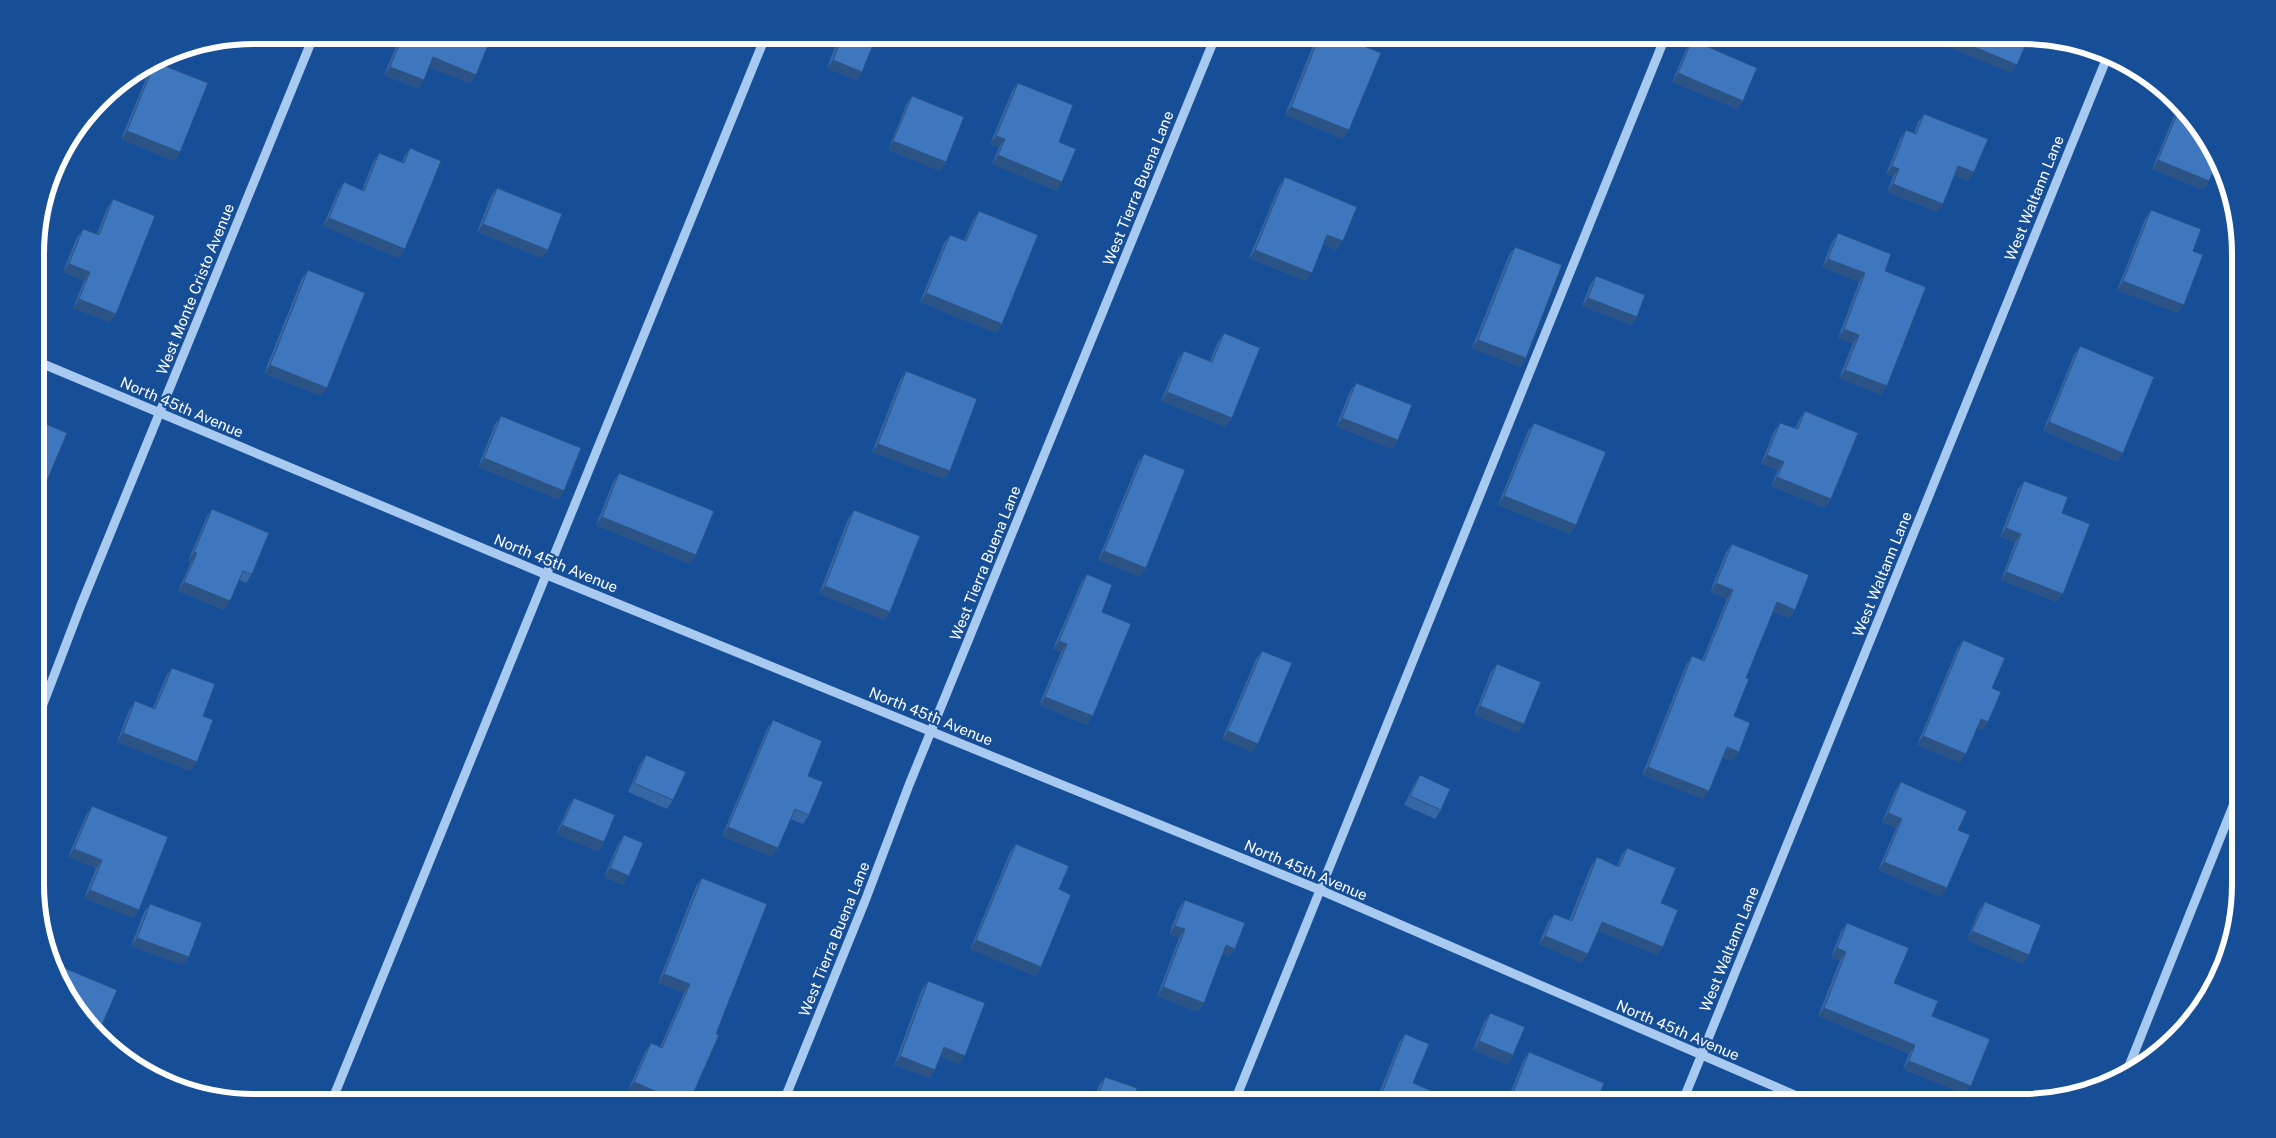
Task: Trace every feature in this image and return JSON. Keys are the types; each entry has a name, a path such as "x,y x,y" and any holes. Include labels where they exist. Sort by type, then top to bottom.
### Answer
{"street":[{"name":"West Monte Cristo Avenue","path":"44,700 310,44"},
{"path":"335,1094 762,44"},
{"name":"West Tierra Buena Lane","path":"787,1094 931,731 1212,44"},
{"path":"1238,1094 1662,44"},
{"name":"West Waltann Lane","path":"1686,1094 2106,61"},
{"name":"North 45th Avenue","path":"44,364 547,575 1320,890 1792,1094"},
{"path":"2130,1064 2232,808"}],"building":[{"path":"399,44 488,44 476,75 433,57 424,80 390,67"},
{"path":"839,44 873,45 862,72 833,60"},
{"path":"1316,44 1358,44 1381,53 1349,130 1291,107"},
{"path":"1690,44 1701,44 1757,68 1743,101 1678,73"},
{"path":"1967,44 2026,44 2017,65"},
{"path":"162,65 208,83 180,152 127,131 152,71"},
{"path":"1018,83 1073,105 1059,142 1076,149 1062,182 998,155 1005,139 996,136"},
{"path":"912,96 964,117 946,162 893,141"},
{"path":"2178,113 2197,137 2214,169 2209,181 2158,160"},
{"path":"1924,114 1988,139 1974,172 1958,166 1943,204 1893,184 1899,169 1892,166 1906,130 1916,134"},
{"path":"410,148 441,161 405,249 329,218 344,182 364,191 379,153 404,163"},
{"path":"1285,177 1357,207 1343,241 1327,235 1312,273 1255,250"},
{"path":"497,188 562,214 548,250 483,224"},
{"path":"113,199 155,216 116,314 79,299 90,272 69,264 83,229 99,235"},
{"path":"2151,210 2201,229 2193,251 2203,255 2184,305 2123,281"},
{"path":"979,211 1038,235 1002,324 926,293 950,235 966,241"},
{"path":"1838,233 1891,254 1885,271 1926,287 1887,386 1845,370 1859,335 1844,329 1865,273 1828,259"},
{"path":"1515,247 1562,265 1526,358 1478,340"},
{"path":"308,270 365,293 327,388 270,365"},
{"path":"1596,276 1645,295 1637,317 1588,298"},
{"path":"1224,333 1260,348 1232,418 1167,392 1184,351 1212,362"},
{"path":"2080,346 2154,377 2123,453 2049,422"},
{"path":"906,371 977,399 950,471 878,444"},
{"path":"1356,383 1412,405 1398,440 1342,418"},
{"path":"1805,411 1858,433 1831,499 1777,477 1784,462 1767,455 1780,423 1798,429"},
{"path":"501,416 581,448 564,491 484,458"},
{"path":"44,423 67,433 44,488"},
{"path":"1534,423 1606,452 1576,525 1504,496"},
{"path":"1144,454 1185,470 1146,568 1104,551"},
{"path":"619,473 714,511 696,555 602,517"},
{"path":"2024,481 2068,497 2062,513 2090,524 2063,594 2006,572 2021,534 2006,528"},
{"path":"212,509 269,533 252,574 243,571 230,601 184,582 197,553 194,552"},
{"path":"854,510 920,536 890,612 825,586"},
{"path":"1732,544 1809,575 1795,610 1777,602 1746,678 1749,679 1734,716 1750,723 1739,752 1727,747 1709,791 1648,767 1692,656 1704,661 1733,590 1716,583"},
{"path":"1087,574 1112,585 1102,612 1131,624 1093,716 1045,697 1067,644 1059,641"},
{"path":"1963,640 2005,658 1992,688 2001,692 1988,722 1981,719 1966,754 1923,736"},
{"path":"1262,651 1292,663 1258,744 1228,731"},
{"path":"1497,664 1541,682 1524,724 1480,706"},
{"path":"172,668 215,684 203,716 213,720 197,762 123,733 135,701 155,709"},
{"path":"773,720 822,741 808,776 823,782 809,815 795,809 778,848 728,827"},
{"path":"646,755 686,772 673,800 634,783"},
{"path":"1420,775 1450,789 1441,810 1410,796"},
{"path":"1901,782 1967,811 1958,830 1970,835 1947,888 1884,862 1902,819 1888,813"},
{"path":"574,798 615,815 604,842 562,825"},
{"path":"92,806 168,837 139,910 90,890 102,860 74,849"},
{"path":"624,835 643,843 629,876 610,868"},
{"path":"1016,844 1069,866 1059,889 1071,895 1041,967 976,940"},
{"path":"1627,848 1676,868 1661,903 1678,910 1663,947 1602,922 1588,954 1545,936 1554,914 1572,921 1597,857 1619,867"},
{"path":"702,878 767,904 716,1034 719,1035 693,1094 654,1094 655,1091 634,1082 651,1043 662,1048 690,984 664,974"},
{"path":"1185,900 1245,923 1235,949 1226,945 1204,1003 1163,987 1185,929 1175,926"},
{"path":"1985,902 2041,925 2029,955 1972,931"},
{"path":"150,904 202,923 189,957 137,938"},
{"path":"1847,923 1909,948 1894,983 1938,1001 1932,1016 1990,1039 1971,1086 1909,1061 1915,1045 1824,1008 1846,952 1837,948"},
{"path":"61,966 117,990 101,1028 79,1001"},
{"path":"928,981 985,1003 965,1056 944,1047 935,1070 900,1056"},
{"path":"1490,1013 1525,1027 1513,1055 1479,1041"},
{"path":"1405,1034 1429,1044 1413,1083 1438,1094 1382,1094"},
{"path":"1529,1052 1604,1083 1600,1094 1513,1094"},
{"path":"1105,1077 1137,1088 1135,1094 1099,1094"}]}
